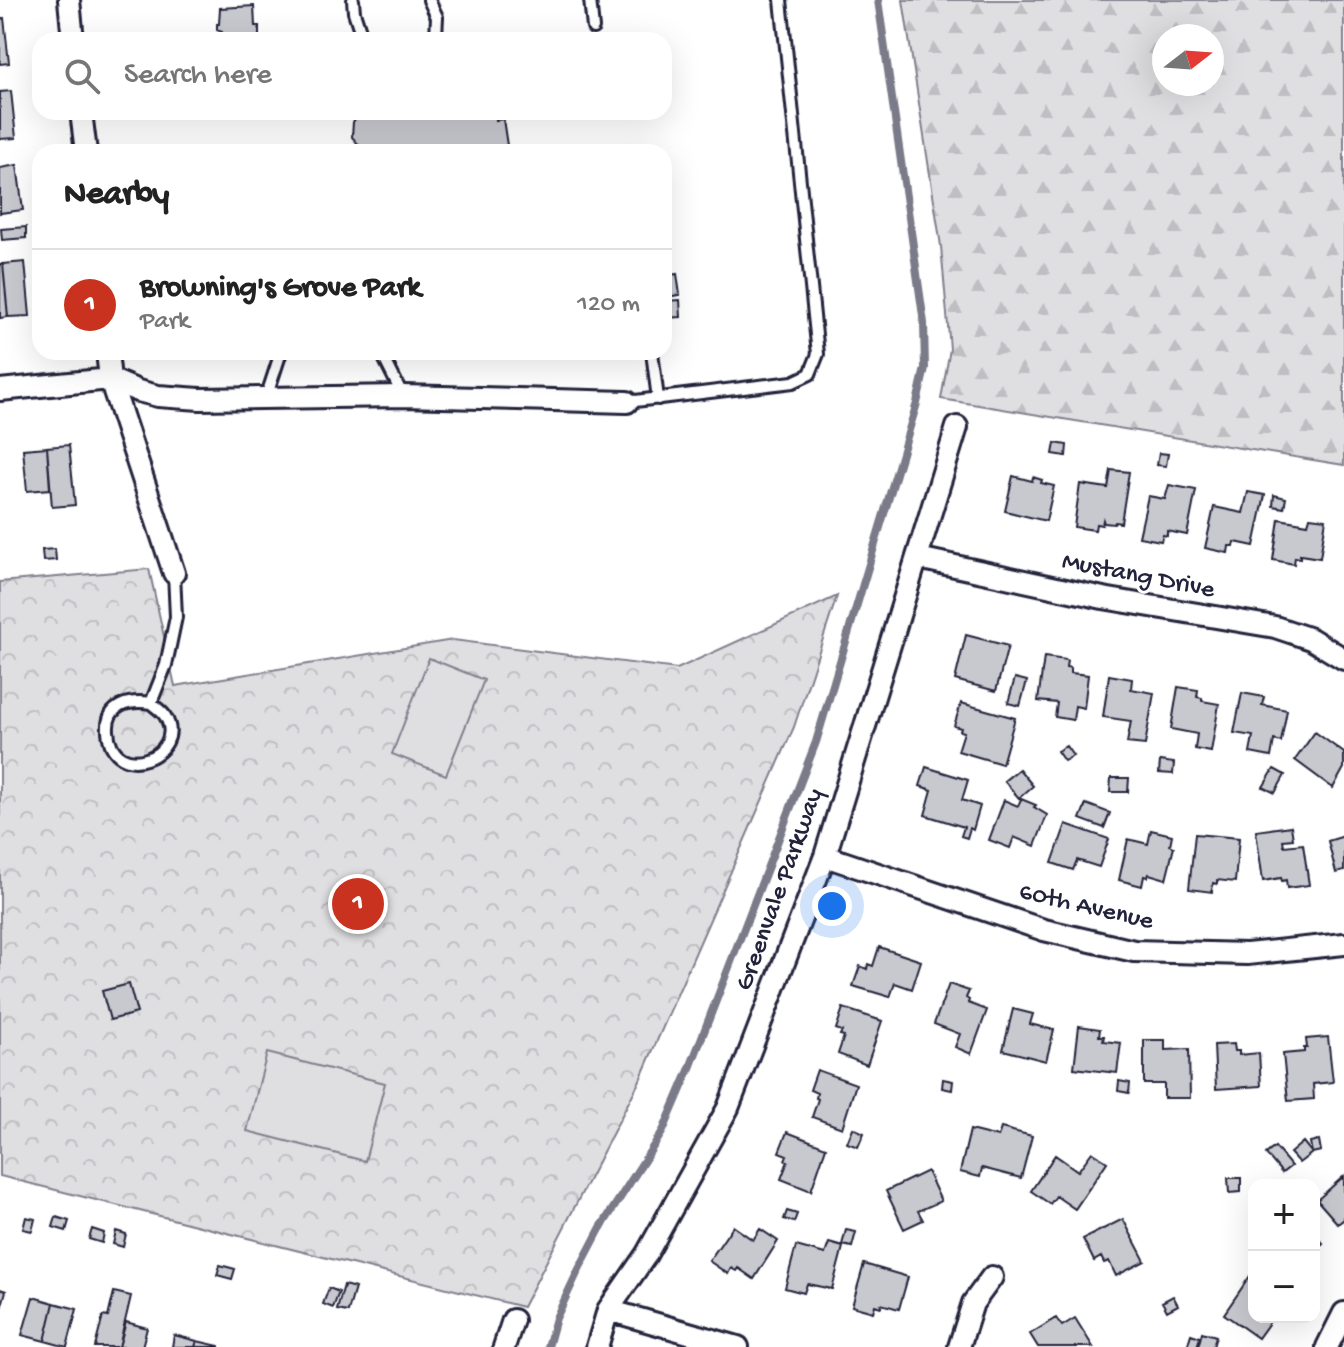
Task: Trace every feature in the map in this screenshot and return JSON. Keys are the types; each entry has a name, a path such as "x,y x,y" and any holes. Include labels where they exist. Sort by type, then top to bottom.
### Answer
{"street":[{"path":"69,0 72,32"},
{"path":"82,120 85,144"},
{"path":"108,360 110,379 174,573"},
{"path":"0,390 110,379 158,396 200,399 403,396 627,402"},
{"name":"Greenvale Parkway","path":"597,1347 608,1310 654,1242 728,1108 825,856 957,427"},
{"name":"Mustang Drive","path":"918,558 1103,598 1275,627 1311,639 1344,659"},
{"name":"60th Avenue","path":"825,856 1044,930 1134,951 1247,954 1344,944"},
{"path":"959,1347 973,1303 992,1277"},
{"path":"608,1310 738,1347"},
{"path":"1327,1347 1344,1313"},
{"path":"504,1347 513,1320"}],"lane":[{"path":"353,0 360,32"},
{"path":"429,0 437,17 436,32"},
{"path":"590,0 593,28"},
{"path":"627,402 793,382 810,374 818,354 781,0"},
{"path":"266,398 278,360"},
{"path":"385,360 403,396"},
{"path":"653,360 658,399"},
{"path":"151,703 166,665 176,617 174,573"},
{"path":"133,700 151,703 165,715 167,740 154,757 142,761 127,760 117,754 109,743 107,727 111,715 118,707 133,700"}],"green space":[{"path":"903,0 1344,0 1344,465 941,399 950,349 941,246"},
{"path":"149,569 175,686 453,640 677,669 837,596 794,727 639,1082 523,1307 0,1176 0,582"},
{"path":"429,658 484,680 446,775 392,754"},
{"path":"267,1053 385,1083 365,1161 247,1131"}],"building":[{"path":"254,6 255,26 259,26 259,32 217,30 220,8"},
{"path":"4,18 9,63 0,64 0,19"},
{"path":"11,91 16,138 0,139 0,92"},
{"path":"503,120 507,144 358,144 352,137 353,122"},
{"path":"17,165 23,210 0,213 0,168"},
{"path":"26,227 26,238 2,240 1,229"},
{"path":"25,262 30,316 8,317 3,264"},
{"path":"0,264 3,264 8,317 0,318"},
{"path":"677,274 680,295 672,296 672,275"},
{"path":"672,300 680,300 681,317 672,318"},
{"path":"1055,443 1067,445 1066,456 1053,454"},
{"path":"69,445 75,505 52,507 47,447"},
{"path":"47,447 50,489 27,491 23,449"},
{"path":"1159,453 1168,454 1166,466 1157,465"},
{"path":"1111,470 1129,472 1121,523 1104,523 1103,520 1102,525 1096,524 1095,530 1074,527 1080,484 1108,488"},
{"path":"1013,476 1032,481 1033,477 1054,486 1046,521 1005,511"},
{"path":"1169,485 1196,490 1187,535 1167,531 1167,536 1163,535 1161,541 1139,537 1148,496 1165,499"},
{"path":"1248,492 1265,495 1254,546 1235,542 1234,546 1229,546 1228,553 1205,548 1214,507 1243,513"},
{"path":"1274,495 1286,498 1284,508 1273,506"},
{"path":"1310,517 1326,519 1320,558 1300,555 1300,558 1295,557 1294,564 1273,560 1279,519 1308,524"},
{"path":"55,549 56,560 43,561 42,550"},
{"path":"966,635 1008,646 996,691 955,680"},
{"path":"1044,657 1067,660 1066,667 1071,668 1071,673 1088,675 1084,708 1075,706 1073,720 1055,717 1057,703 1038,701"},
{"path":"1109,675 1132,679 1131,689 1154,693 1145,745 1127,743 1131,721 1103,717"},
{"path":"1015,678 1027,681 1020,706 1008,703"},
{"path":"1178,687 1198,690 1197,697 1202,701 1219,704 1211,752 1195,749 1197,734 1171,729"},
{"path":"1242,693 1264,697 1262,705 1287,710 1281,742 1274,740 1271,757 1250,753 1253,736 1234,733"},
{"path":"961,703 1015,718 1002,764 958,751 964,732 954,726"},
{"path":"1315,732 1344,753 1344,768 1333,788 1295,760"},
{"path":"1066,746 1073,756 1064,761 1057,751"},
{"path":"1160,761 1174,763 1173,774 1159,773"},
{"path":"926,767 968,780 962,800 980,806 973,830 970,828 967,838 961,836 964,827 925,815 932,790 920,786"},
{"path":"1019,769 1033,786 1019,798 1004,781"},
{"path":"1274,769 1285,775 1275,793 1263,787"},
{"path":"1111,778 1129,778 1128,792 1110,792"},
{"path":"1021,799 1036,805 1034,807 1047,815 1035,846 1014,837 1010,848 989,840 1004,800 1018,806"},
{"path":"1086,804 1110,813 1104,828 1080,819"},
{"path":"1066,824 1109,839 1099,867 1077,860 1073,870 1052,863"},
{"path":"1291,826 1293,839 1283,840 1284,846 1303,844 1309,885 1287,888 1286,880 1282,881 1281,878 1263,881 1256,831"},
{"path":"1151,830 1172,835 1170,845 1174,847 1166,879 1149,874 1148,877 1144,876 1142,886 1119,880 1128,839 1148,844"},
{"path":"1195,834 1239,838 1235,882 1217,880 1217,884 1213,883 1212,892 1189,889"},
{"path":"1344,836 1344,871 1336,873 1328,841"},
{"path":"879,947 921,961 912,989 895,983 890,997 853,986 860,966 867,969 868,964 873,966"},
{"path":"129,984 137,1013 110,1020 102,991"},
{"path":"949,984 969,991 966,998 968,1003 987,1010 971,1054 955,1047 960,1034 934,1024"},
{"path":"843,1008 882,1021 867,1065 838,1054 844,1036 840,1035 842,1031 836,1029"},
{"path":"1013,1009 1033,1014 1030,1024 1054,1030 1046,1061 1003,1050"},
{"path":"1079,1026 1100,1029 1099,1036 1104,1036 1103,1041 1121,1043 1117,1073 1074,1068"},
{"path":"1328,1037 1333,1082 1313,1084 1314,1099 1288,1101 1283,1054 1304,1052 1306,1039"},
{"path":"1144,1040 1165,1040 1165,1050 1189,1049 1190,1098 1164,1098 1164,1084 1144,1084"},
{"path":"1234,1044 1239,1055 1259,1053 1261,1086 1216,1089 1214,1045"},
{"path":"817,1070 856,1084 842,1128 812,1117 818,1099 817,1093 810,1090"},
{"path":"943,1079 953,1081 952,1090 942,1088"},
{"path":"1119,1081 1130,1083 1129,1093 1118,1091"},
{"path":"853,1128 864,1133 858,1147 847,1143"},
{"path":"1001,1128 1032,1136 1021,1178 982,1168 980,1177 960,1172 970,1130 998,1137"},
{"path":"787,1132 826,1147 811,1191 781,1179 788,1161 785,1160 787,1155 779,1152"},
{"path":"1319,1140 1321,1151 1312,1153 1310,1142"},
{"path":"1303,1142 1312,1153 1299,1163 1290,1153"},
{"path":"1275,1147 1291,1166 1282,1173 1266,1154"},
{"path":"1092,1152 1107,1162 1075,1209 1056,1196 1050,1204 1031,1191 1055,1155 1078,1171"},
{"path":"927,1171 941,1201 918,1211 923,1220 904,1229 886,1191"},
{"path":"1344,1176 1344,1219 1338,1224 1320,1203 1320,1197"},
{"path":"1228,1178 1241,1178 1241,1192 1229,1193"},
{"path":"787,1211 797,1214 794,1222 784,1219"},
{"path":"26,1217 35,1219 32,1231 23,1229"},
{"path":"56,1217 69,1221 66,1231 53,1227"},
{"path":"1123,1219 1145,1261 1116,1276 1109,1261 1104,1263 1101,1257 1094,1261 1083,1239"},
{"path":"733,1226 753,1240 760,1229 778,1241 754,1279 738,1268 736,1271 731,1268 728,1274 709,1261"},
{"path":"92,1229 104,1233 102,1243 89,1239"},
{"path":"846,1230 856,1232 852,1247 842,1245"},
{"path":"116,1231 126,1234 123,1247 113,1244"},
{"path":"829,1243 843,1247 832,1289 807,1284 804,1293 785,1288 796,1246 825,1254"},
{"path":"864,1264 908,1277 899,1309 881,1304 881,1307 875,1305 873,1312 852,1306"},
{"path":"220,1265 235,1269 232,1279 217,1275"},
{"path":"1248,1279 1248,1323 1269,1323 1258,1338 1224,1314"},
{"path":"344,1285 355,1288 348,1312 337,1310"},
{"path":"329,1288 339,1292 333,1308 323,1304"},
{"path":"0,1289 6,1291 0,1312"},
{"path":"114,1292 131,1296 119,1347 95,1347 103,1316 108,1317"},
{"path":"1173,1296 1178,1305 1167,1311 1162,1302"},
{"path":"33,1297 54,1303 45,1341 22,1335"},
{"path":"54,1303 77,1309 67,1347 45,1341"},
{"path":"1056,1318 1062,1326 1075,1318 1093,1347 1038,1347 1030,1334"},
{"path":"126,1322 147,1328 142,1347 119,1347"},
{"path":"1202,1332 1216,1336 1213,1347 1198,1347"},
{"path":"1191,1334 1200,1337 1197,1347 1187,1347"},
{"path":"174,1335 197,1341 195,1347 172,1347"},
{"path":"197,1341 219,1346 219,1347 195,1347"}],"waterway":[{"path":"548,1347 556,1318 579,1269 600,1229 663,1131 690,1068 816,742 917,403 925,368 924,323 878,0"}],"place":[{"name":"Browning's Grove Park","path":"358,904"}]}
